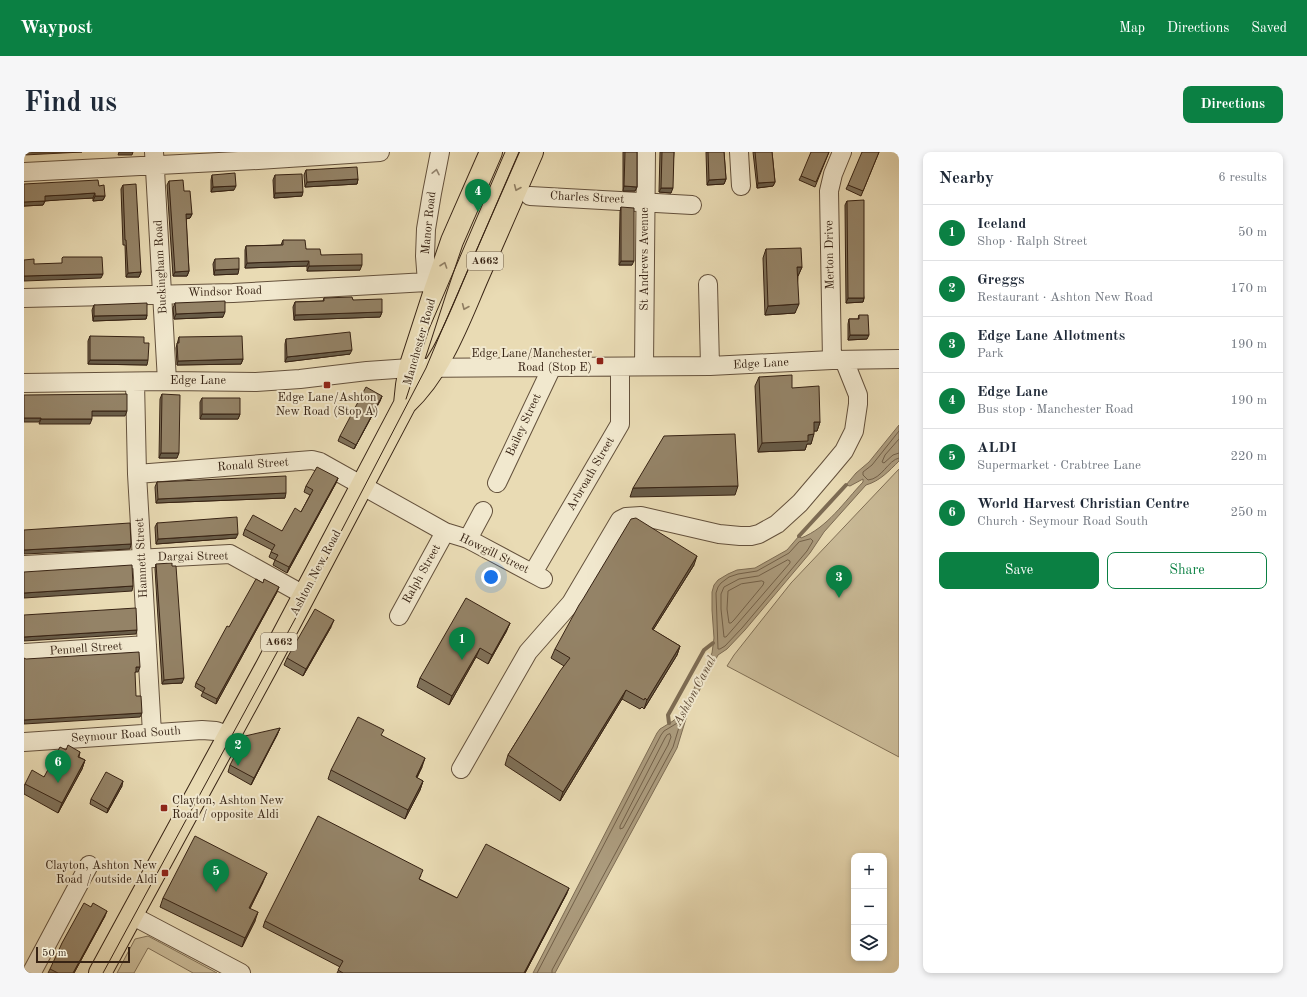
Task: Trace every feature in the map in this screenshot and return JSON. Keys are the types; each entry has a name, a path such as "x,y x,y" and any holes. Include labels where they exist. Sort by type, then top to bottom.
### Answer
{"main road":[{"name":"Manchester Road","path":"406,404 410,368 431,286 491,152"},
{"name":"Manchester Road","path":"406,404 420,390 453,333 532,152"},
{"name":"Ashton New Road","path":"100,973 406,404"}],"street":[{"path":"24,172 155,158 380,152"},
{"name":"Manor Road","path":"431,286 425,256 426,229 440,152"},
{"name":"St Andrews Avenue","path":"644,366 646,152"},
{"path":"739,152 741,186"},
{"name":"Merton Drive","path":"838,360 829,191 833,174 842,152"},
{"name":"Buckingham Road","path":"155,158 167,381"},
{"name":"Charles Street","path":"530,196 646,201 692,205"},
{"name":"Windsor Road","path":"24,298 233,293 405,283 431,286"},
{"path":"708,284 710,366"},
{"name":"Edge Lane","path":"24,383 167,381 256,382 410,368 710,366 838,360 899,359"},
{"path":"460,769 528,652 571,603 620,520 626,517 641,516 719,534 751,536 759,534 777,524 800,503 844,451 854,431 858,395 838,360"},
{"name":"Bailey Street","path":"497,483 552,367"},
{"name":"Arbroath Street","path":"538,576 620,424 620,367"},
{"name":"Hamnett Street","path":"135,382 137,474 152,733"},
{"name":"Ronald Street","path":"137,474 312,460 320,462 445,532"},
{"path":"468,539 483,511"},
{"name":"Howgill Street","path":"445,532 468,539 538,576"},
{"name":"Ralph Street","path":"399,616 445,532"},
{"name":"Dargai Street","path":"24,565 230,554 304,595"},
{"name":"Pennell Street","path":"24,653 147,645"},
{"name":"Seymour Road South","path":"24,742 202,730 216,731 228,736"},
{"path":"30,971 89,865"},
{"path":"131,915 241,973"}],"shaded area":[{"path":"899,469 899,757 727,666 791,583"},
{"path":"148,936 217,973 193,973 148,948 134,973 117,973 135,939"}],"water":[{"name":"Ashton Canal","path":"899,425 899,461 880,478 866,485 824,532 810,553 745,630 727,649 718,655 688,712 677,748 555,973 533,973 657,733 682,712 712,653 714,638 712,592 714,585 718,580 737,570 755,568 787,550 799,536 801,538 819,528 842,506 863,482 863,479 850,486 846,485 856,473 869,462"}],"building":[{"path":"625,152 637,152 637,187 624,186"},
{"path":"662,152 674,152 673,188 661,188"},
{"path":"708,152 724,152 726,179 709,180"},
{"path":"755,152 772,152 775,182 758,183"},
{"path":"811,152 829,152 816,182 801,176"},
{"path":"862,152 879,152 863,191 848,185"},
{"path":"357,167 358,179 307,182 306,170"},
{"path":"235,173 236,186 213,187 212,175"},
{"path":"302,174 303,192 275,193 275,175"},
{"path":"98,180 99,186 104,185 105,196 95,196 95,193 45,196 45,201 24,202 24,184"},
{"path":"183,180 184,191 190,191 192,214 186,214 189,271 175,272 169,181"},
{"path":"136,184 141,272 128,273 123,185"},
{"path":"864,200 864,298 848,298 847,201"},
{"path":"621,207 634,208 634,261 621,261"},
{"path":"283,240 305,240 306,249 320,249 321,255 362,254 362,265 309,266 309,261 247,263 246,246 283,245"},
{"path":"801,248 802,267 797,267 799,304 768,306 766,249"},
{"path":"63,257 102,257 103,274 24,276 24,260 34,259 34,264 62,263"},
{"path":"239,258 239,269 215,270 215,259"},
{"path":"352,297 353,300 382,299 382,312 295,315 295,302 324,301 324,298"},
{"path":"225,301 225,312 176,314 175,303"},
{"path":"147,303 147,315 94,316 94,305"},
{"path":"859,315 868,315 869,335 850,335 849,319 859,319"},
{"path":"350,332 352,350 287,357 286,339"},
{"path":"90,336 144,337 144,343 149,343 148,360 90,360"},
{"path":"242,336 243,359 178,361 177,343 179,343 179,337"},
{"path":"792,375 792,388 819,386 820,422 814,422 814,434 808,435 808,441 762,443 759,377"},
{"path":"366,387 382,396 356,445 340,436"},
{"path":"127,394 127,411 92,411 92,419 24,418 24,395"},
{"path":"162,394 180,395 179,453 161,453"},
{"path":"202,398 240,398 240,414 202,414"},
{"path":"735,434 738,486 633,488 664,436"},
{"path":"317,467 338,478 289,567 275,560 278,555 271,552 275,545 245,529 253,515 282,531 295,508 301,512 313,490 306,486"},
{"path":"286,476 286,493 158,499 157,482"},
{"path":"237,517 238,534 158,539 157,523"},
{"path":"636,518 697,556 652,629 680,646 647,700 645,698 644,700 626,690 563,792 508,755 560,671 570,658 555,649 579,605 631,519"},
{"path":"130,523 131,544 24,550 24,530"},
{"path":"172,563 172,566 176,566 184,678 164,680 156,564"},
{"path":"132,565 133,586 24,593 24,572"},
{"path":"256,579 263,583 264,579 279,587 217,699 203,692 205,688 196,683 227,626 229,627"},
{"path":"466,598 510,623 492,655 480,648 452,696 420,678"},
{"path":"136,608 137,630 24,637 24,615"},
{"path":"315,609 334,620 306,669 287,658"},
{"path":"139,652 140,667 136,667 135,672 136,696 141,696 142,713 24,720 24,658"},
{"path":"358,717 384,730 381,735 425,758 416,777 423,781 408,810 331,770"},
{"path":"280,728 254,778 230,765 245,736"},
{"path":"68,745 80,752 78,757 85,760 62,803 25,784 32,770 44,777 60,747 66,750"},
{"path":"106,772 123,781 108,809 91,799"},
{"path":"318,816 423,870 419,879 457,898 486,844 569,888 524,973 343,973 338,970 343,961 265,921"},
{"path":"195,836 267,873 249,908 258,912 245,938 163,898"},
{"path":"84,903 91,907 93,903 107,911 73,973 58,973 50,969 62,943"}],"waterway":[{"path":"799,536 846,485"},
{"name":"Ashton Canal","path":"669,723 668,715 704,650 713,643"}],"tram line":[{"path":"406,399 429,329 505,152"},
{"path":"103,973 307,597 426,368 519,152"}],"place":[{"name":"Edge Lane","path":"478,212"},
{"name":"Edge Lane/Manchester Road (Stop E)","path":"600,361"},
{"name":"Edge Lane/Ashton New Road (Stop A)","path":"327,385"},
{"name":"Edge Lane Allotments","path":"839,598"},
{"name":"Iceland","path":"462,660"},
{"name":"Greggs","path":"238,766"},
{"name":"World Harvest Christian Centre","path":"58,783"},
{"name":"Clayton, Ashton New Road / opposite Aldi","path":"164,808"},
{"name":"Clayton, Ashton New Road / outside Aldi","path":"165,873"},
{"name":"ALDI","path":"216,892"}]}
